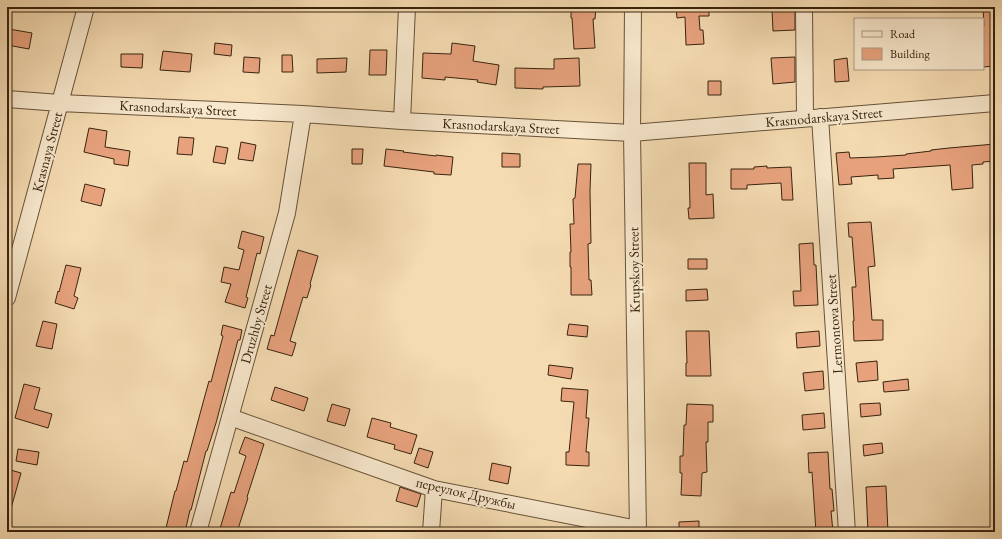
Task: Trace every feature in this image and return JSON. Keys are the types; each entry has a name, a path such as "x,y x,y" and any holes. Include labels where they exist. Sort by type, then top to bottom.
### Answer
{"street":[{"name":"Krasnaya Street","path":"7,298 86,7"},
{"path":"402,121 407,7"},
{"name":"Krupskoy Street","path":"633,7 632,133 638,530"},
{"name":"Lermontova Street","path":"804,7 847,532"},
{"name":"Krasnodarskaya Street","path":"7,99 632,133 995,103"},
{"name":"Druzhby Street","path":"198,532 287,213 303,114"},
{"name":"переулок Дружбы","path":"230,417 434,489 638,530"},
{"path":"431,532 434,489"}],"building":[{"path":"571,7 596,7 595,19 593,19 595,48 574,49"},
{"path":"676,7 709,7 709,16 699,16 700,30 703,30 704,44 686,45 685,17 677,18"},
{"path":"983,7 995,7 995,66 984,67"},
{"path":"795,8 795,30 773,31 772,10"},
{"path":"9,29 32,33 29,49 7,45"},
{"path":"215,43 232,45 231,56 214,54"},
{"path":"452,43 475,46 473,61 499,65 496,85 477,82 478,80 445,77 445,80 422,78 423,53 451,54"},
{"path":"370,50 387,50 386,75 369,75"},
{"path":"163,51 192,54 190,72 160,70"},
{"path":"121,54 143,54 142,68 121,67"},
{"path":"282,55 292,55 293,72 282,72"},
{"path":"244,57 260,58 259,73 243,72"},
{"path":"795,57 795,82 773,84 771,58"},
{"path":"347,58 346,72 317,73 317,59"},
{"path":"579,58 580,86 543,87 543,89 515,88 515,68 554,69 554,59"},
{"path":"847,58 849,81 835,82 834,60"},
{"path":"708,81 721,81 721,95 708,95"},
{"path":"89,128 107,131 105,147 130,151 128,166 114,164 114,159 84,152"},
{"path":"179,137 194,138 192,155 177,154"},
{"path":"241,142 256,145 253,161 238,159"},
{"path":"995,144 995,161 972,165 973,188 952,190 950,165 893,169 894,178 878,179 878,175 851,177 852,184 839,185 836,153 849,152 850,158 876,157 906,155 931,150"},
{"path":"216,146 228,148 225,164 213,162"},
{"path":"352,149 363,149 362,164 352,164"},
{"path":"386,149 453,157 451,175 434,174 434,172 384,166"},
{"path":"502,153 520,154 520,167 502,167"},
{"path":"689,163 706,163 706,195 713,194 714,218 689,219"},
{"path":"578,164 591,164 591,243 588,244 589,280 591,280 592,295 571,295 570,224 574,224 573,199 575,198"},
{"path":"767,166 767,168 791,167 793,200 782,200 781,183 747,185 747,189 731,189 731,169 754,169 754,167"},
{"path":"85,184 105,189 101,206 81,201"},
{"path":"871,222 875,266 868,267 872,320 883,320 883,340 854,341 852,287 856,287 852,237 849,237 848,223"},
{"path":"242,231 264,237 260,254 257,253 246,297 248,298 245,308 225,302 231,284 221,282 224,267 239,270 244,250 238,248"},
{"path":"813,243 814,265 816,265 818,305 794,306 793,291 801,291 799,244"},
{"path":"298,250 318,256 307,298 303,297 290,341 296,343 292,356 267,349 271,335 274,336"},
{"path":"688,259 707,259 707,269 688,269"},
{"path":"66,265 81,268 74,296 78,298 74,309 55,303"},
{"path":"707,289 708,300 686,301 686,290"},
{"path":"43,321 57,324 52,349 36,346"},
{"path":"569,324 588,326 587,337 567,335"},
{"path":"223,325 242,330 240,340 238,340 216,423 206,451 185,532 165,532 184,461 187,462 209,381 211,382 223,336 221,335"},
{"path":"686,331 709,331 711,376 686,376"},
{"path":"819,331 820,346 797,348 796,333"},
{"path":"877,361 878,380 858,382 856,363"},
{"path":"549,365 573,368 571,379 548,375"},
{"path":"823,371 824,389 805,391 803,373"},
{"path":"908,379 909,390 884,392 883,382"},
{"path":"24,384 40,388 34,409 52,414 48,428 15,418"},
{"path":"275,387 308,398 304,411 271,400"},
{"path":"562,388 588,390 586,418 589,418 586,452 589,452 589,466 566,465 566,452 569,452 574,402 561,401"},
{"path":"880,403 881,415 861,417 860,404"},
{"path":"332,404 350,409 345,426 327,421"},
{"path":"687,404 713,405 713,422 708,422 708,442 706,442 707,472 702,473 701,496 681,495 682,473 680,473 680,456 683,456 684,425 686,425"},
{"path":"824,413 825,428 803,430 802,415"},
{"path":"372,418 391,423 390,427 417,435 411,454 394,449 395,445 367,437"},
{"path":"245,437 264,444 237,532 219,532 231,492 234,493 246,456 239,453"},
{"path":"882,443 883,453 864,456 863,445"},
{"path":"419,448 433,452 428,468 414,463"},
{"path":"18,449 39,452 37,465 16,461"},
{"path":"828,452 830,489 832,489 834,511 831,511 833,532 816,532 812,472 809,473 808,453"},
{"path":"492,463 511,467 508,484 489,480"},
{"path":"7,469 21,473 10,512 7,512"},
{"path":"886,486 888,532 868,532 866,487"},
{"path":"400,487 421,494 417,507 396,501"},
{"path":"699,521 699,532 679,532 679,522"}]}
